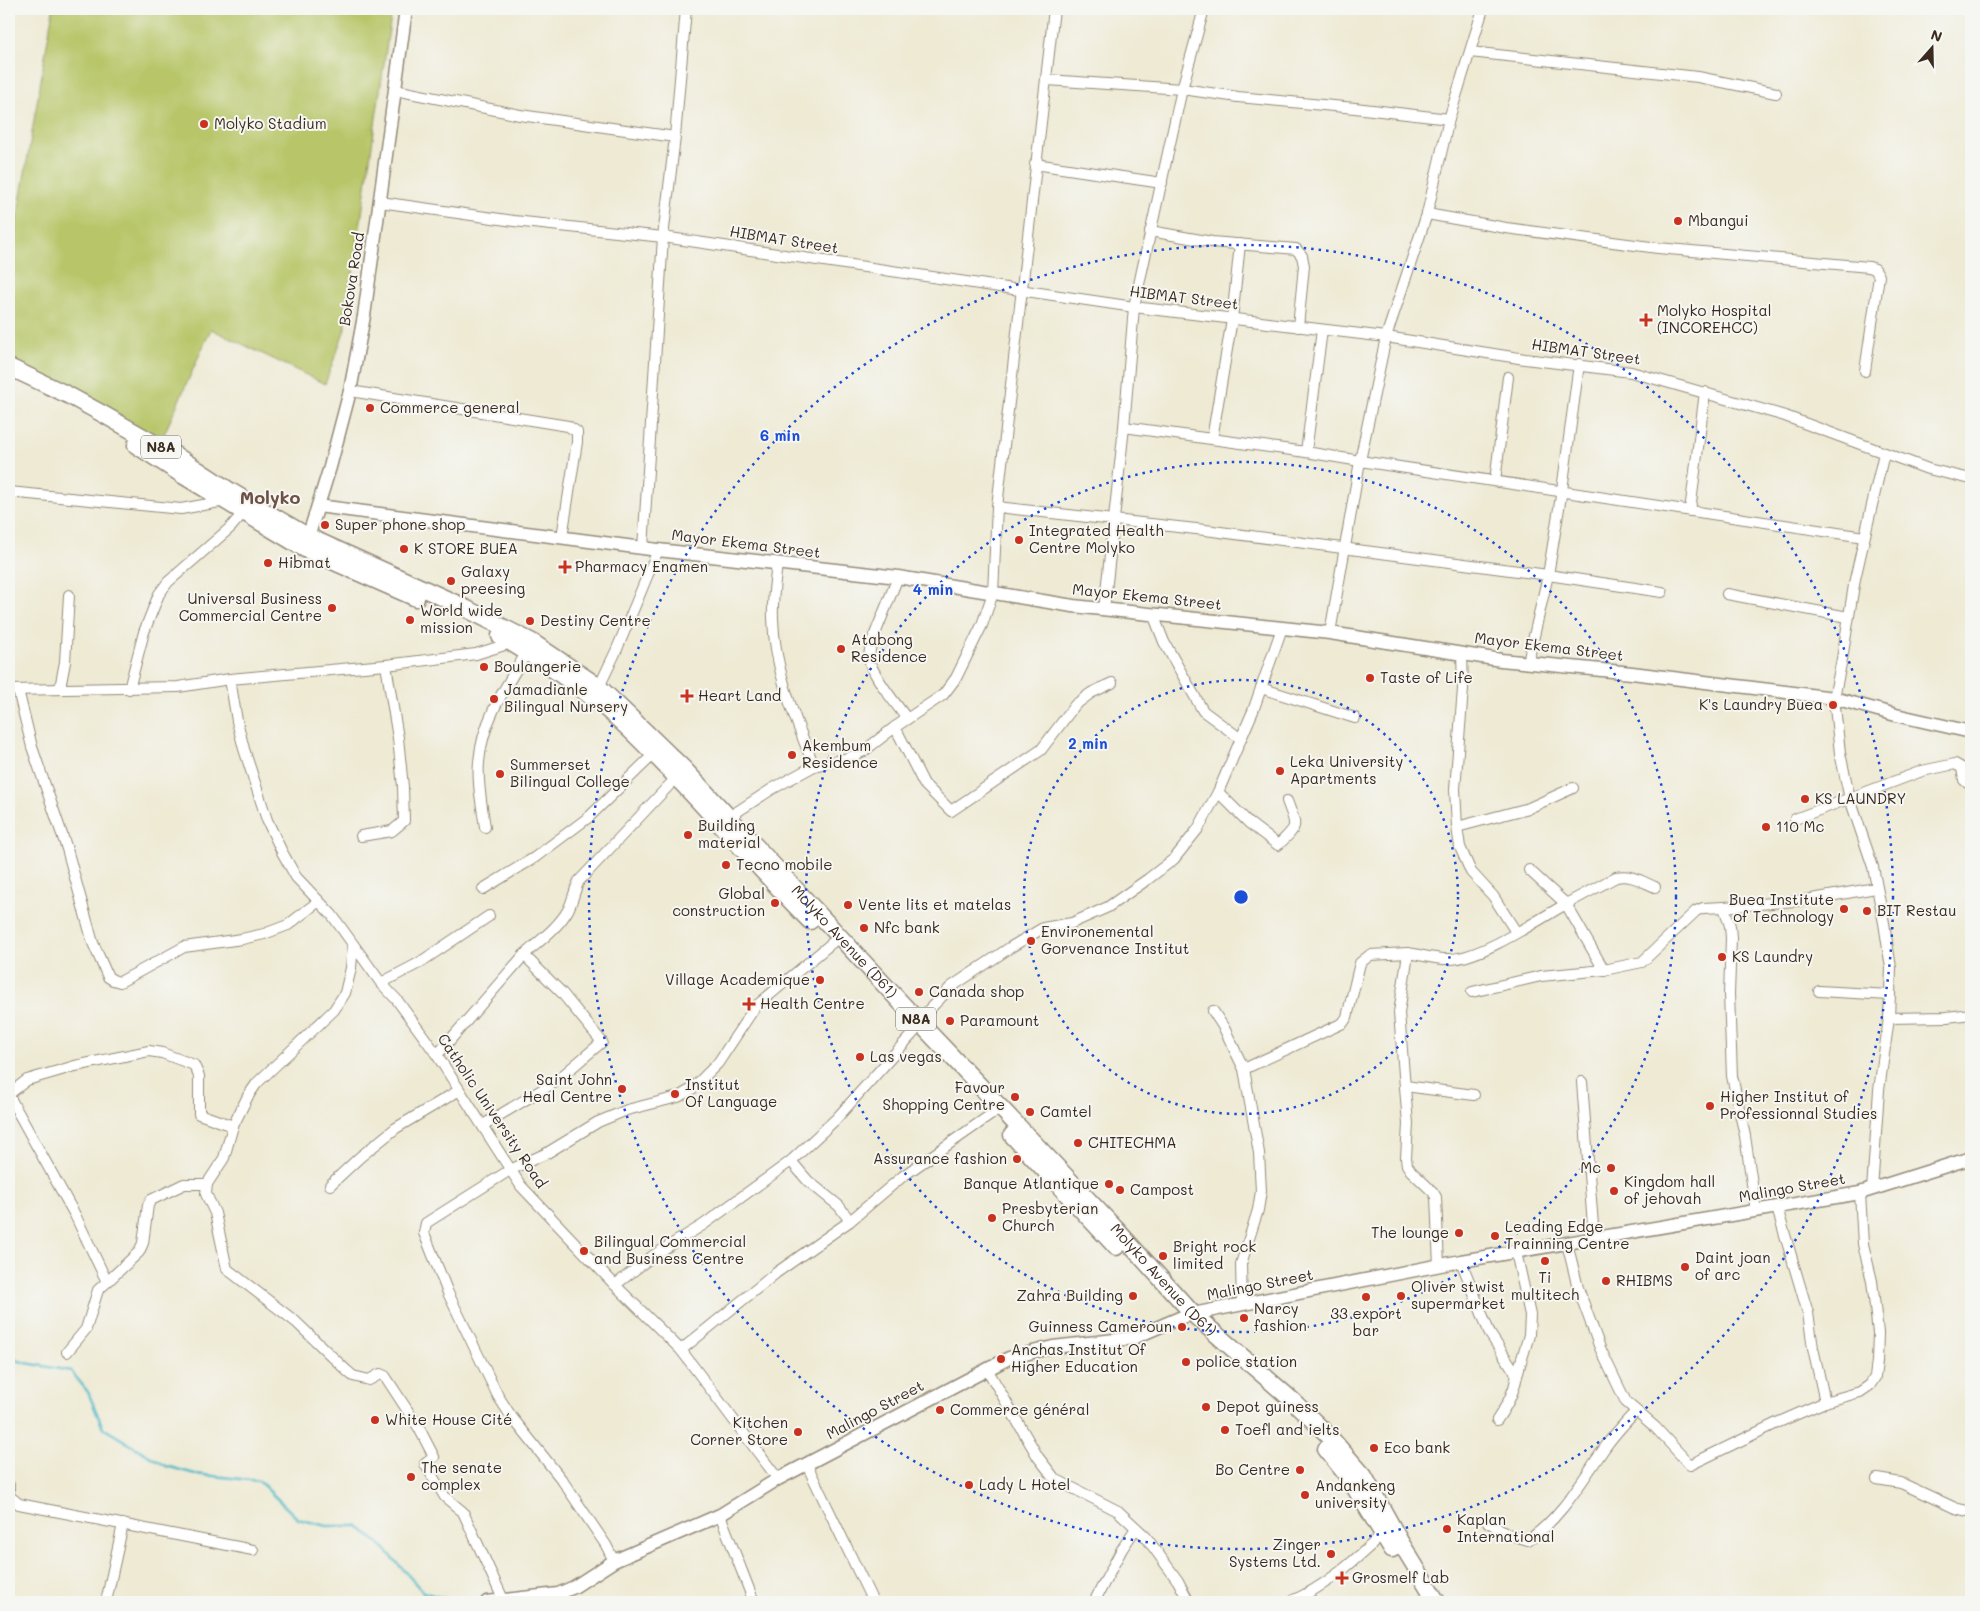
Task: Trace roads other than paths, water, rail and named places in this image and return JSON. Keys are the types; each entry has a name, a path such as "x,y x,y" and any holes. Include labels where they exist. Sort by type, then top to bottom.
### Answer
{"highway":[{"name":"N8A","path":"9,367 68,395 175,455 307,543"},
{"name":"N8A","path":"9,380 64,404 101,424 244,512 307,543"},
{"name":"Molyko Avenue (D61)","path":"307,543 456,615 511,643 555,669 593,698 631,731 770,880 836,941"},
{"name":"Molyko Avenue (D61)","path":"307,543 495,622 532,642 599,687 662,746 729,817 836,941 916,1026 1043,1151 1187,1316 1293,1401 1328,1435 1364,1476 1401,1543 1426,1601"},
{"name":"Molyko Avenue (D61)","path":"916,1026 992,1114 1187,1316 1317,1438 1350,1478 1426,1601"}],"street":[{"name":"Bokova Road","path":"307,543 350,392 364,316 406,9"},
{"path":"643,548 663,237 675,137 686,9"},
{"path":"729,817 772,789 814,766 848,758 864,751 895,726 943,695 956,678 982,624 993,592 996,507 1054,9"},
{"path":"1104,610 1115,519 1134,307 1182,88 1204,9"},
{"path":"1330,633 1360,462 1386,337 1427,214 1449,119 1483,9"},
{"path":"1470,52 1698,77 1776,92"},
{"path":"1047,80 1182,88 1238,97 1449,119"},
{"path":"395,90 520,115 675,137"},
{"path":"1035,164 1162,184"},
{"name":"HIBMAT Street","path":"380,202 514,221 663,237 1134,307 1386,337 1525,359 1579,364 1631,372 1785,416 1928,469 1971,479"},
{"path":"1427,214 1506,228 1658,248 1875,269 1879,276 1865,371"},
{"path":"1150,231 1212,242 1296,249 1302,256 1304,266 1298,327"},
{"path":"1212,439 1232,319 1240,244"},
{"path":"1306,452 1322,330"},
{"path":"1528,662 1548,575 1579,364"},
{"path":"1495,481 1508,377"},
{"path":"350,392 568,426 577,432 562,537"},
{"path":"1690,511 1704,392"},
{"path":"1124,427 1562,490 1864,537"},
{"path":"1567,1243 1578,1288 1600,1348 1626,1402 1655,1427 1690,1465 1825,1402 1860,1392 1870,1385 1875,1378 1878,1333 1872,1281 1863,1244 1866,1191 1889,1018 1890,968 1884,922 1872,867 1850,799 1838,742 1834,698 1864,537 1884,453"},
{"path":"9,492 181,509 225,501"},
{"name":"Mayor Ekema Street","path":"318,506 658,550 898,578 1104,610 1330,633 1528,662 1834,698 1900,716 1971,732"},
{"path":"996,507 1115,519 1346,547 1662,592"},
{"path":"128,689 144,632 159,594 168,582 230,528 244,512"},
{"path":"599,687 617,649 658,550"},
{"path":"777,564 773,618 777,649 790,708 814,766"},
{"path":"898,578 871,644 869,662 907,719"},
{"path":"1726,594 1848,617"},
{"path":"60,688 65,662 69,595"},
{"path":"1153,614 1164,642 1203,711 1241,739"},
{"path":"616,1285 654,1256 722,1212 790,1161 836,1118 951,987 1011,946 1043,928 1072,922 1108,907 1148,880 1174,859 1191,840 1218,792 1261,688 1282,628"},
{"path":"319,901 288,925 264,934 184,947 167,954 120,982 108,977 93,943 68,849 14,690 178,687 230,679 386,665 476,654 511,643"},
{"path":"485,827 481,800 479,762 483,740 496,704 527,652"},
{"path":"1462,653 1463,689 1456,770 1460,847 1471,872 1493,896 1516,932"},
{"path":"361,836 392,831 404,820 398,738 386,665"},
{"name":"Catholic University Road","path":"230,679 244,749 267,820 290,868 319,901 381,984 397,1000 437,1055 458,1091 521,1186 681,1350 778,1479"},
{"path":"895,726 914,768 924,784 951,811 1041,750 1075,705 1091,693 1112,683"},
{"path":"1261,688 1355,718"},
{"path":"482,889 534,858 589,817 654,754"},
{"path":"1795,819 1922,771 1955,764 1962,768 1964,780 1971,786"},
{"path":"437,1055 524,955 562,920 573,899 574,891 579,881 676,778"},
{"path":"1458,828 1529,808 1573,788"},
{"path":"1218,792 1250,823 1278,845 1296,825 1287,801"},
{"path":"1529,870 1566,904 1604,970"},
{"path":"1244,1069 1342,1023 1347,1017 1360,963 1370,955 1408,953 1443,959 1461,957 1484,950 1616,877 1630,876 1654,887"},
{"path":"1472,992 1541,976 1604,970 1642,962 1696,911 1703,908 1806,900 1876,888"},
{"path":"1724,907 1730,926 1731,938 1729,994 1732,1076 1746,1136 1756,1211"},
{"path":"381,984 419,963 489,916"},
{"path":"614,1561 606,1545 567,1487 511,1416 498,1396 448,1292 424,1232 426,1223 510,1170 547,1154 598,1122 627,1110 678,1097 692,1089 714,1068 755,1007 836,941"},
{"path":"353,945 346,993 334,1010 257,1083 248,1096 233,1126 224,1158 207,1184 206,1194 215,1213 227,1269 296,1322 353,1376 369,1380 380,1374 385,1376 419,1428 434,1457 426,1464 445,1498 464,1512 503,1599"},
{"path":"1408,953 1399,1013 1408,1124 1407,1165 1436,1197 1439,1266"},
{"path":"483,1126 555,1082 602,1042 562,992 524,955"},
{"path":"1820,991 1890,995"},
{"path":"1213,1010 1244,1069 1258,1153 1261,1191 1258,1210 1242,1264 1242,1305"},
{"path":"1889,1018 1947,1017 1971,1014"},
{"path":"107,1282 75,1215 9,1095 27,1080 75,1066 149,1051 162,1053 194,1066 200,1076 199,1114 233,1126"},
{"path":"1582,1082 1594,1239"},
{"path":"1405,1086 1474,1095"},
{"path":"330,1185 360,1157 396,1128 458,1091"},
{"path":"681,1350 776,1273 850,1221 903,1176 992,1114"},
{"name":"Malingo Street","path":"487,1602 558,1594 574,1587 614,1561 720,1515 778,1479 1009,1358 1053,1347 1133,1338 1187,1316 1461,1261 1777,1208 1866,1191 1971,1158"},
{"path":"790,1161 808,1181 839,1206 850,1221"},
{"path":"67,1352 86,1329 98,1290 139,1252 143,1244 148,1205 151,1200 184,1184 207,1184"},
{"path":"1777,1208 1808,1313 1813,1348 1825,1402"},
{"path":"1497,1420 1512,1396 1529,1336 1530,1315 1516,1252"},
{"path":"1461,1261 1490,1334 1517,1375"},
{"path":"987,1369 1038,1457 1055,1479 1118,1511 1146,1537 1173,1574 1189,1602"},
{"path":"1488,1522 1508,1534 1528,1540 1543,1530 1608,1443 1636,1411"},
{"path":"807,1465 873,1602"},
{"path":"1877,1479 1909,1486 1955,1508 1971,1512"},
{"path":"9,1485 9,1496 19,1504 253,1550"},
{"path":"720,1515 754,1602"},
{"path":"106,1602 122,1524"},
{"path":"1094,1602 1122,1549 1136,1528"},
{"path":"1289,1602 1302,1596 1342,1570 1383,1534"}],"waterway":[{"path":"9,1358 71,1371 88,1392 103,1428 166,1466 195,1474 259,1481 298,1519 327,1526 358,1526 385,1549 423,1592 456,1602"}],"place":[{"name":"Molyko Stadium","path":"204,124"},
{"name":"Mbangui","path":"1678,221"},
{"name":"Molyko Hospital (INCOREHCC)","path":"1646,320"},
{"name":"Commerce general","path":"370,408"},
{"name":"Super phone shop","path":"325,525"},
{"name":"Integrated Health Centre Molyko","path":"1019,540"},
{"name":"K STORE BUEA","path":"404,549"},
{"name":"Hibmat","path":"268,563"},
{"name":"Pharmacy Enamen","path":"565,567"},
{"name":"Galaxy preesing","path":"451,581"},
{"name":"Universal Business Commercial Centre","path":"332,608"},
{"name":"World wide mission","path":"410,620"},
{"name":"Destiny Centre","path":"530,621"},
{"name":"Atabong Residence","path":"841,649"},
{"name":"Boulangerie","path":"484,667"},
{"name":"Taste of Life","path":"1370,678"},
{"name":"Heart Land","path":"687,696"},
{"name":"Jamadianle Bilingual Nursery","path":"494,699"},
{"name":"K's Laundry Buea","path":"1833,705"},
{"name":"Akembum Residence","path":"792,755"},
{"name":"Leka University Apartments","path":"1280,771"},
{"name":"Summerset Bilingual College","path":"500,774"},
{"name":"KS LAUNDRY","path":"1805,799"},
{"name":"110 Mc","path":"1766,827"},
{"name":"Building material","path":"688,835"},
{"name":"Tecno mobile","path":"726,865"},
{"name":"Global construction","path":"775,903"},
{"name":"Vente lits et matelas","path":"848,905"},
{"name":"Buea Institute of Technology","path":"1844,909"},
{"name":"BIT Restau","path":"1867,911"},
{"name":"Nfc bank","path":"864,928"},
{"name":"Environemental Gorvenance Institut","path":"1031,941"},
{"name":"KS Laundry","path":"1722,957"},
{"name":"Village Academique","path":"820,980"},
{"name":"Canada shop","path":"919,992"},
{"name":"Health Centre","path":"749,1004"},
{"name":"Paramount","path":"950,1021"},
{"name":"Las vegas","path":"860,1057"},
{"name":"Saint John Heal Centre","path":"622,1089"},
{"name":"Institut Of Language","path":"675,1094"},
{"name":"Favour Shopping Centre","path":"1015,1097"},
{"name":"Higher Institut of Professionnal Studies","path":"1710,1106"},
{"name":"Camtel","path":"1030,1112"},
{"name":"CHITECHMA","path":"1078,1143"},
{"name":"Assurance fashion","path":"1017,1159"},
{"name":"Mc","path":"1611,1168"},
{"name":"Banque Atlantique","path":"1109,1184"},
{"name":"Campost","path":"1120,1190"},
{"name":"Kingdom hall of jehovah","path":"1614,1191"},
{"name":"Presbyterian Church","path":"992,1218"},
{"name":"The lounge","path":"1459,1233"},
{"name":"Leading Edge Trainning Centre","path":"1495,1236"},
{"name":"Bilingual Commercial and Business Centre","path":"584,1251"},
{"name":"Bright rock limited","path":"1163,1256"},
{"name":"Ti multitech","path":"1545,1261"},
{"name":"Daint joan of arc","path":"1685,1267"},
{"name":"RHIBMS","path":"1606,1281"},
{"name":"Zahra Building","path":"1133,1296"},
{"name":"Oliver stwist supermarket","path":"1401,1296"},
{"name":"33 export bar","path":"1366,1297"},
{"name":"Narcy fashion","path":"1244,1318"},
{"name":"Guinness Cameroun","path":"1182,1327"},
{"name":"Anchas Institut Of Higher Education","path":"1001,1359"},
{"name":"police station","path":"1186,1362"},
{"name":"Depot guiness","path":"1206,1407"},
{"name":"Commerce général","path":"940,1410"},
{"name":"White House Cité","path":"375,1420"},
{"name":"Toefl and ielts","path":"1225,1430"},
{"name":"Kitchen Corner Store","path":"798,1432"},
{"name":"Eco bank","path":"1374,1448"},
{"name":"Bo Centre","path":"1300,1470"},
{"name":"The senate complex","path":"411,1477"},
{"name":"Lady L Hotel","path":"969,1485"},
{"name":"Andankeng university","path":"1305,1495"},
{"name":"Kaplan International","path":"1447,1529"},
{"name":"Zinger Systems Ltd.","path":"1331,1554"},
{"name":"Grosmelf Lab","path":"1342,1578"}],"district":[{"name":"Molyko","path":"270,498"}]}
